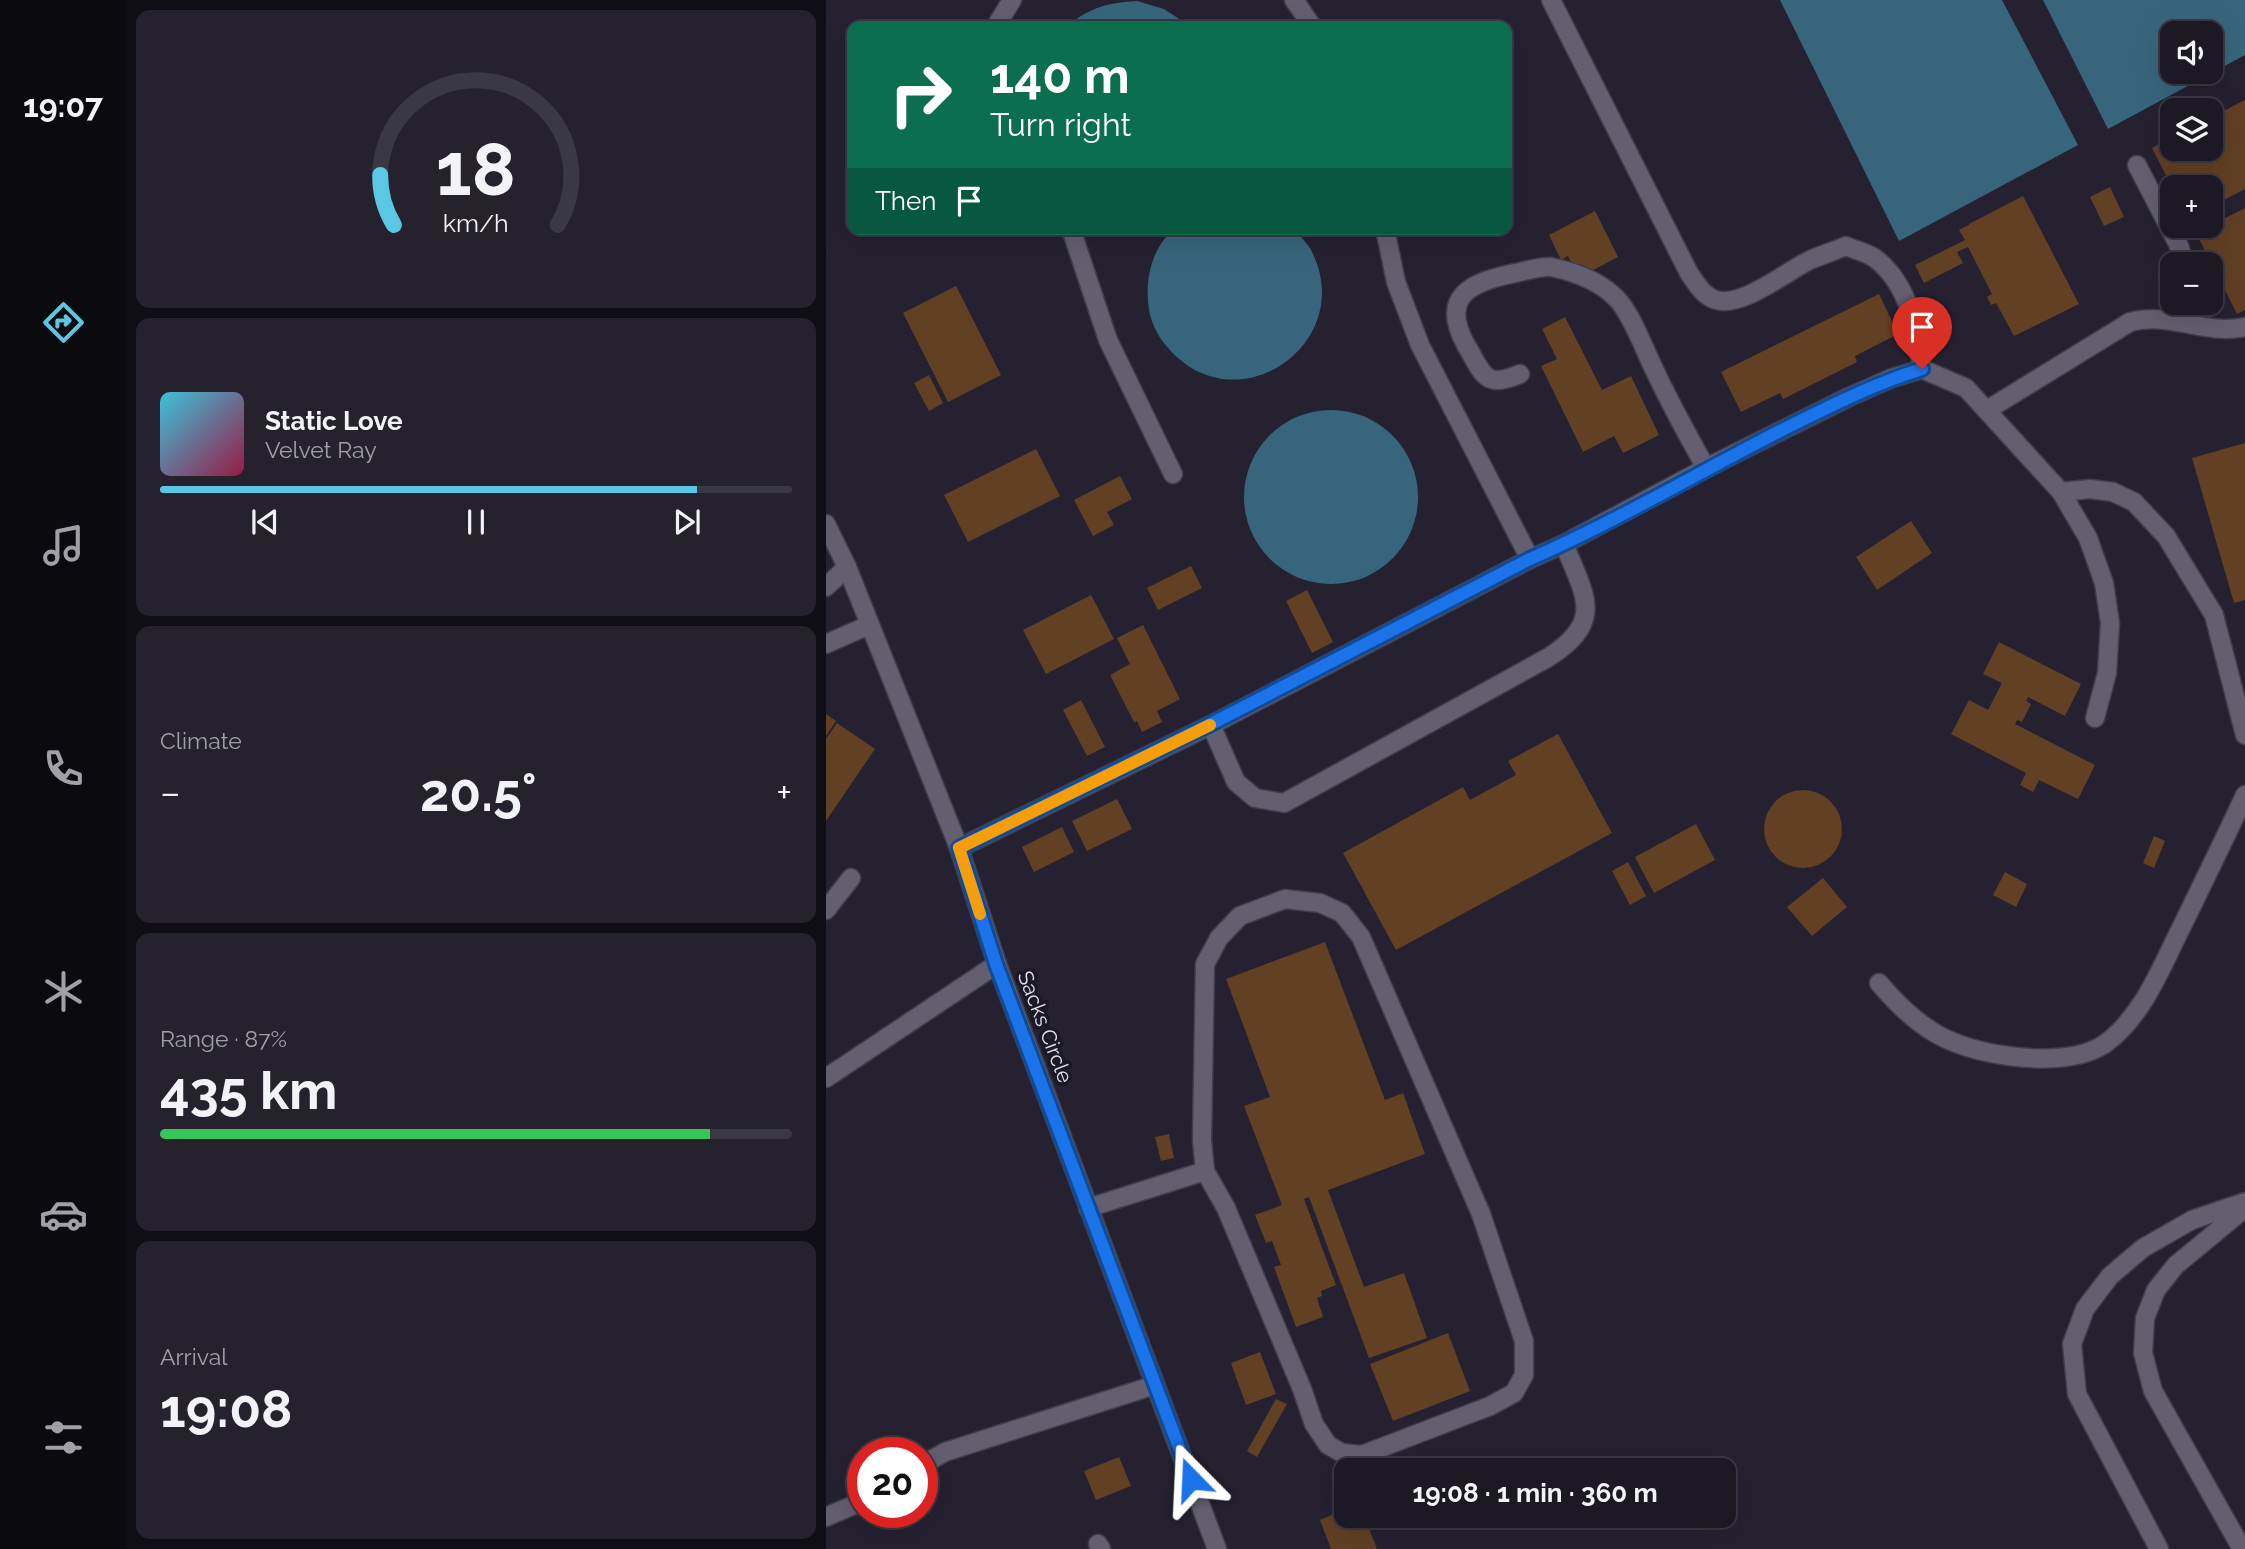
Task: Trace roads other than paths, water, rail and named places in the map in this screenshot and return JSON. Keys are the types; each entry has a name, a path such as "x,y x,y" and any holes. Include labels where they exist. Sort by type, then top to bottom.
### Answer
{"lane":[{"path":"999,21 1012,0"},
{"path":"1294,0 1309,21"},
{"path":"1551,0 1689,273 1702,291 1715,300 1731,300 1761,289 1809,261 1846,246 1875,259 1903,291 1916,330 1922,369"},
{"path":"2137,165 2181,252"},
{"path":"1072,235 1108,340 1173,474"},
{"path":"1386,235 1396,282 1420,345 1530,559"},
{"path":"1520,374 1502,382 1492,381 1484,374 1464,341 1457,322 1456,304 1466,290 1493,277 1548,267 1589,278 1618,300 1706,468"},
{"path":"2186,323 2187,315"},
{"path":"1987,410 2130,323 2148,317 2227,331 2245,327"},
{"path":"959,848 1211,724 1564,544 1706,468 1849,397 1892,378 1922,369 1966,388 2061,492 2088,538 2104,583 2110,623 2107,674 2095,718"},
{"path":"2061,492 2090,489 2113,492 2134,502 2166,536 2214,615 2245,735"},
{"name":"Sacks Circle","path":"826,524 847,567 959,848 996,964 1217,1549"},
{"path":"1211,724 1236,782 1255,797 1284,803 1570,644 1582,626 1586,597 1564,544"},
{"path":"826,587 847,567"},
{"path":"826,644 869,625"},
{"path":"1878,983 1896,1004 1919,1024 1944,1039 1975,1051 2021,1058 2063,1059 2104,1044 2130,1021 2152,986 2245,794"},
{"path":"826,910 851,878"},
{"path":"1285,899 1320,903 1342,913 1361,937 1481,1214 1524,1341 1524,1375 1514,1392 1490,1406 1362,1455 1342,1453 1328,1445 1314,1424 1227,1208 1205,1171 1202,1140 1205,964 1219,938 1240,916 1285,899"},
{"path":"826,1078 996,964"},
{"path":"1088,1208 1205,1171"},
{"path":"2159,1549 2077,1394 2072,1344 2085,1309 2093,1298 2110,1276 2143,1248 2192,1220 2245,1202"},
{"path":"2242,1542 2153,1391 2143,1353 2145,1318 2156,1290 2176,1265 2245,1208"},
{"path":"938,1456 1155,1385"},
{"path":"826,1517 847,1508"}],"water":[{"path":"1780,0 2002,0 2078,145 1899,241"},
{"path":"2043,0 2245,0 2245,55 2223,67 2223,21 2160,21 2160,84 2191,84 2165,98 2160,98 2160,101 2108,129"},
{"path":"1137,1 1164,9 1182,21 1074,21 1100,7"},
{"path":"1299,235 1311,250 1322,284 1319,315 1305,342 1284,363 1257,376 1227,379 1197,371 1169,349 1157,333 1149,308 1148,291 1152,262 1167,236"},
{"path":"1331,410 1364,416 1393,435 1412,464 1418,497 1412,530 1393,559 1364,578 1331,584 1298,578 1269,559 1250,530 1244,497 1250,464 1269,435 1298,416"}]}
